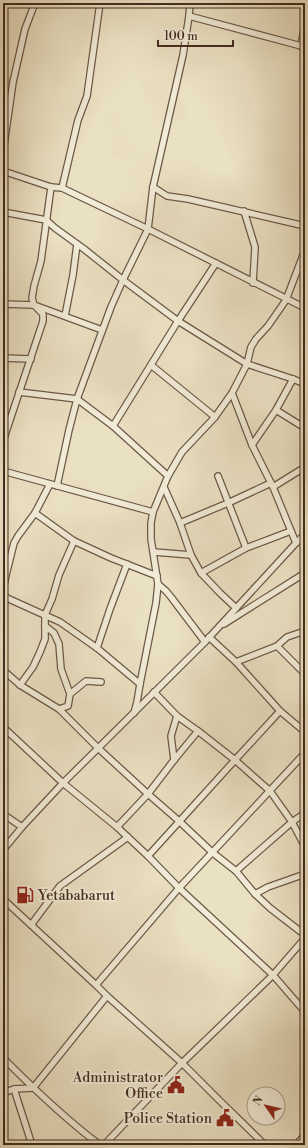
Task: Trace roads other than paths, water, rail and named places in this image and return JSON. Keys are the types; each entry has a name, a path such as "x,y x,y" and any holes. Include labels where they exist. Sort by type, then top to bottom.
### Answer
{"street":[{"path":"3,152 15,75 25,29 35,3"},
{"path":"62,188 78,120 87,96 100,3"},
{"path":"57,486 76,399 111,307 148,229 154,187 183,55 190,3"},
{"path":"189,16 303,47 305,24"},
{"path":"3,171 51,187 62,188 148,229 286,300 305,308"},
{"path":"3,441 31,359 43,317 43,314 34,305 32,298 41,261 51,187"},
{"path":"154,187 167,196 244,211 305,226"},
{"path":"244,211 255,247 253,283"},
{"path":"3,212 46,220 178,321 247,364 305,384"},
{"path":"65,316 77,244"},
{"path":"134,713 156,603 158,584 152,539 151,523 153,512 168,476 182,452 216,417 232,393 247,364 253,344 268,326 286,300 305,250"},
{"path":"113,426 216,263"},
{"path":"3,304 34,305 102,330"},
{"path":"3,358 31,359"},
{"path":"151,365 216,417"},
{"path":"252,445 276,410 292,379"},
{"path":"19,392 76,399 113,426 168,476"},
{"path":"232,393 252,445 272,485 296,543"},
{"path":"276,410 305,428"},
{"path":"180,523 272,485 302,468"},
{"path":"3,471 153,512"},
{"path":"218,476 246,548"},
{"path":"3,591 14,543 35,513 50,484"},
{"path":"164,488 180,523 191,555 201,573 236,608"},
{"path":"35,513 74,542 157,576"},
{"path":"201,573 246,548 291,531"},
{"path":"3,850 63,783 205,642 305,534"},
{"path":"20,685 33,667 40,652 44,639 45,615 52,599 59,575 74,542"},
{"path":"154,552 191,555"},
{"path":"97,648 127,564"},
{"path":"217,628 305,573"},
{"path":"158,584 172,597 205,642"},
{"path":"3,595 60,622 97,648 140,684"},
{"path":"45,626 54,633 59,644 61,669 70,694 68,706 59,709"},
{"path":"236,662 277,646 287,637 305,631"},
{"path":"209,637 236,662 280,712 305,732"},
{"path":"277,646 305,674"},
{"path":"3,670 20,685 59,709 98,748 148,794 236,871 255,894 270,908 305,937 273,975 182,1063 104,1145"},
{"path":"70,694 86,681 101,682"},
{"path":"154,692 177,716 198,730 270,791 292,822 305,847"},
{"path":"148,856 280,712"},
{"path":"174,760 171,736 177,716"},
{"path":"3,727 63,783 128,837 179,888 273,975 305,1012"},
{"path":"117,827 148,794 198,730"},
{"path":"96,985 179,888 305,753"},
{"path":"236,871 292,822 305,813"},
{"path":"3,814 22,827"},
{"path":"31,925 60,886 128,837"},
{"path":"255,894 268,887 305,874"},
{"path":"3,899 107,996 182,1063 265,1145"},
{"path":"3,1093 14,1089 33,1088 107,996"},
{"path":"3,1058 33,1088 82,1132 100,1145"},
{"path":"14,1089 32,1145"},
{"path":"296,1145 305,1135"}],"place":[{"name":"Yetababarut","path":"25,895"},
{"name":"Administrator Office","path":"176,1085"},
{"name":"Police Station","path":"225,1118"}]}
